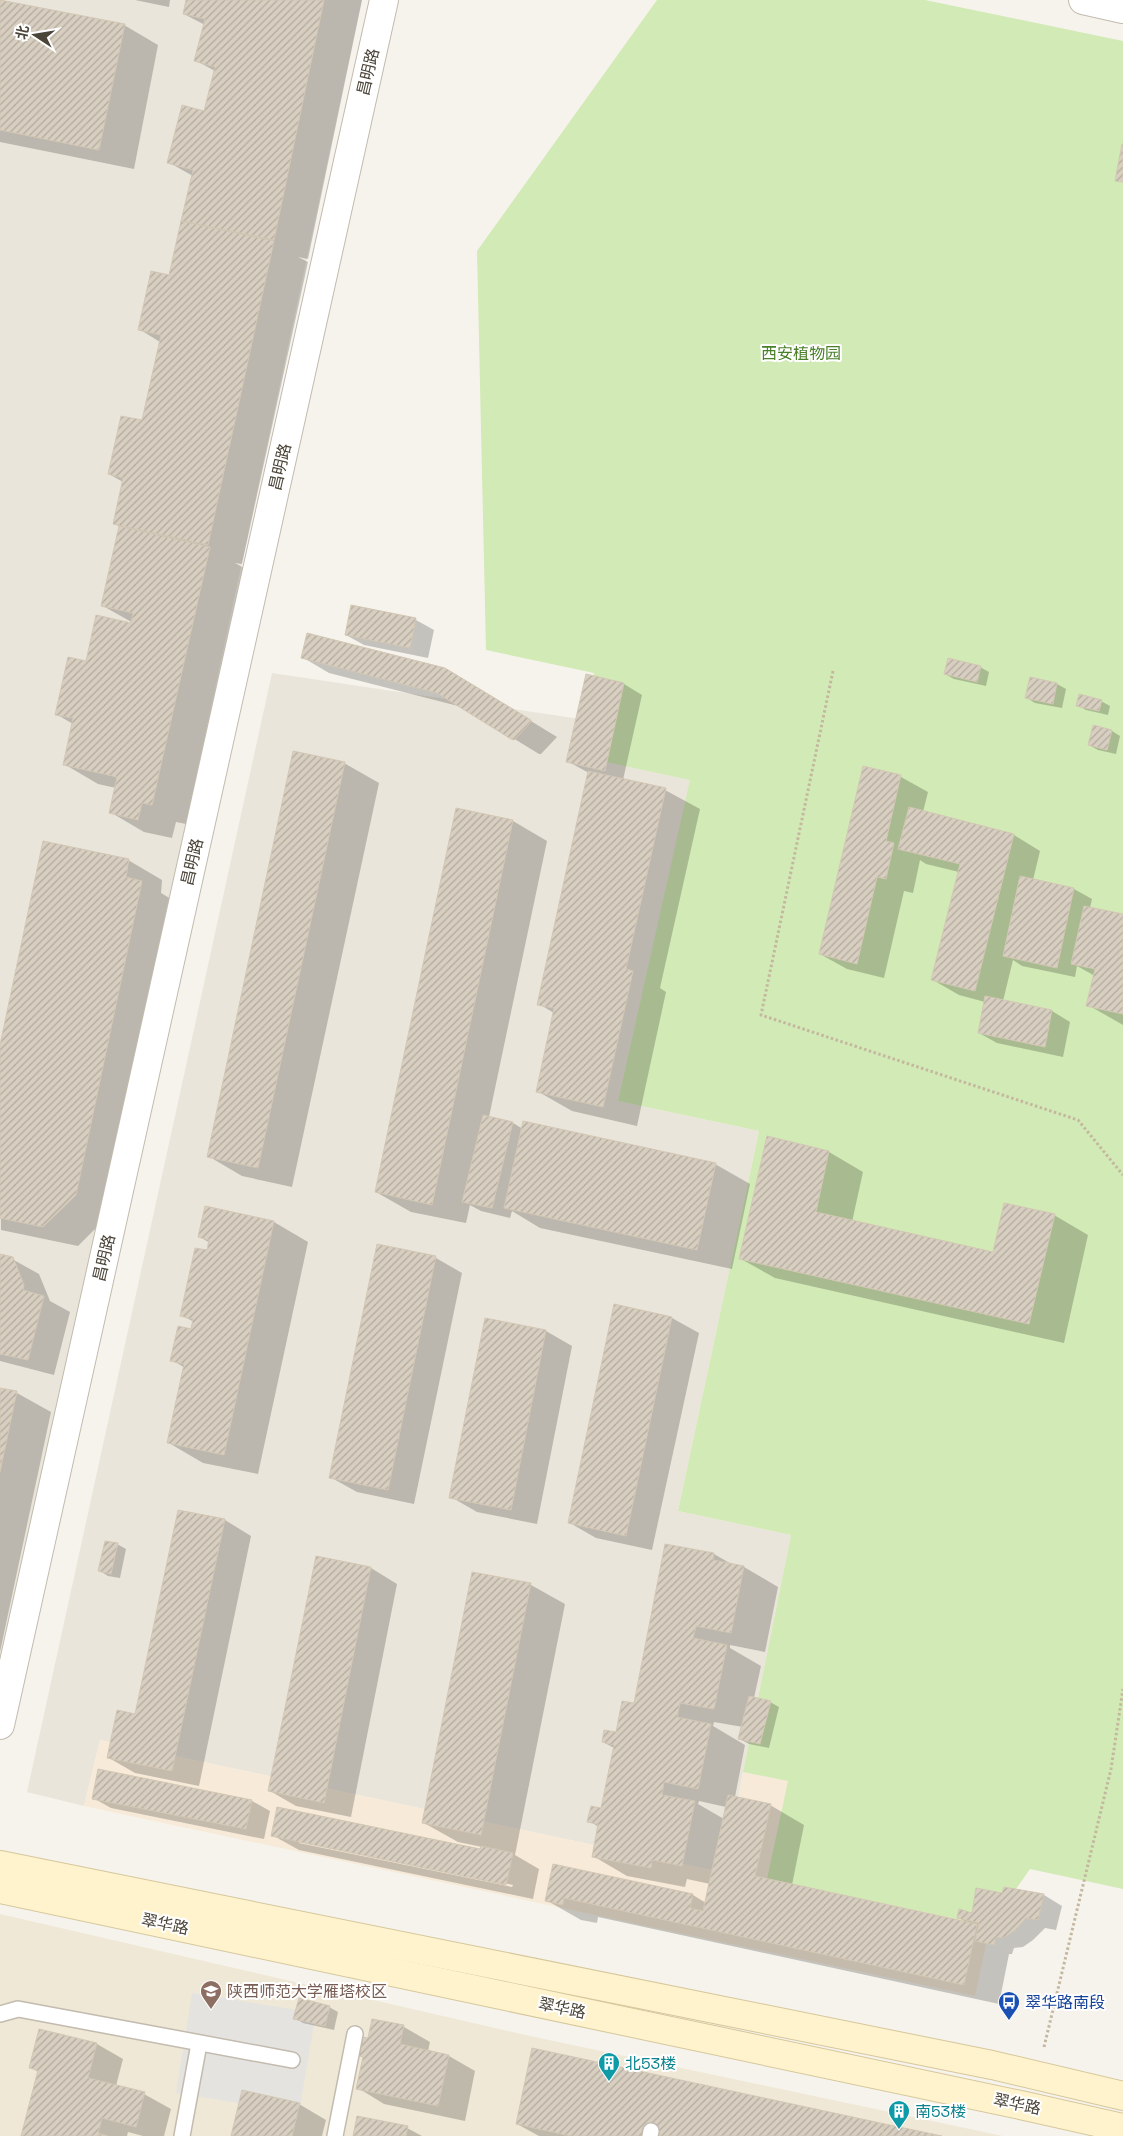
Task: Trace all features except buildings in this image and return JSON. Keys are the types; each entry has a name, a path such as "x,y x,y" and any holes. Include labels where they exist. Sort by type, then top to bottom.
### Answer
{"main road":[{"name":"翠华路","path":"0,1864 1038,2075 1123,2096"},
{"name":"翠华路","path":"0,1889 1123,2128"}],"street":[{"name":"昌明路","path":"0,1725 384,0"},
{"path":"1083,0 1123,9"}],"lane":[{"path":"0,2014 18,2009 292,2060"},
{"path":"335,2136 355,2034"},
{"path":"182,2136 199,2044"}],"path":[{"path":"833,671 761,1015 1078,1120 1123,1175"},
{"path":"1038,2075 1111,1769 1123,1689"}],"shaded area":[{"path":"0,0 362,0 0,1696"},
{"path":"272,673 587,720 582,757 691,780 618,1101 759,1131 678,1511 791,1535 743,1772 725,1873 100,1740 84,1806 27,1792"},
{"path":"100,1740 725,1873 743,1772 788,1780 990,1926 975,1996 84,1806"},
{"name":"陕西师范大学雁塔校区","path":"0,1914 530,2036 1003,2136 0,2136"},
{"path":"192,1993 316,2013 299,2113 176,2093"}],"green space":[{"name":"西安植物园","path":"657,0 925,0 1123,41 1123,1889 1030,1869 990,1926 767,1879 788,1781 743,1772 791,1535 678,1511 759,1131 618,1101 690,780 582,757 594,673 486,650 477,251"}],"place":[{"name":"陕西师范大学雁塔校区","path":"211,2010"},
{"name":"翠华路南段","path":"1009,2021"},
{"name":"北53楼","path":"609,2082"},
{"name":"南53楼","path":"899,2130"}]}
